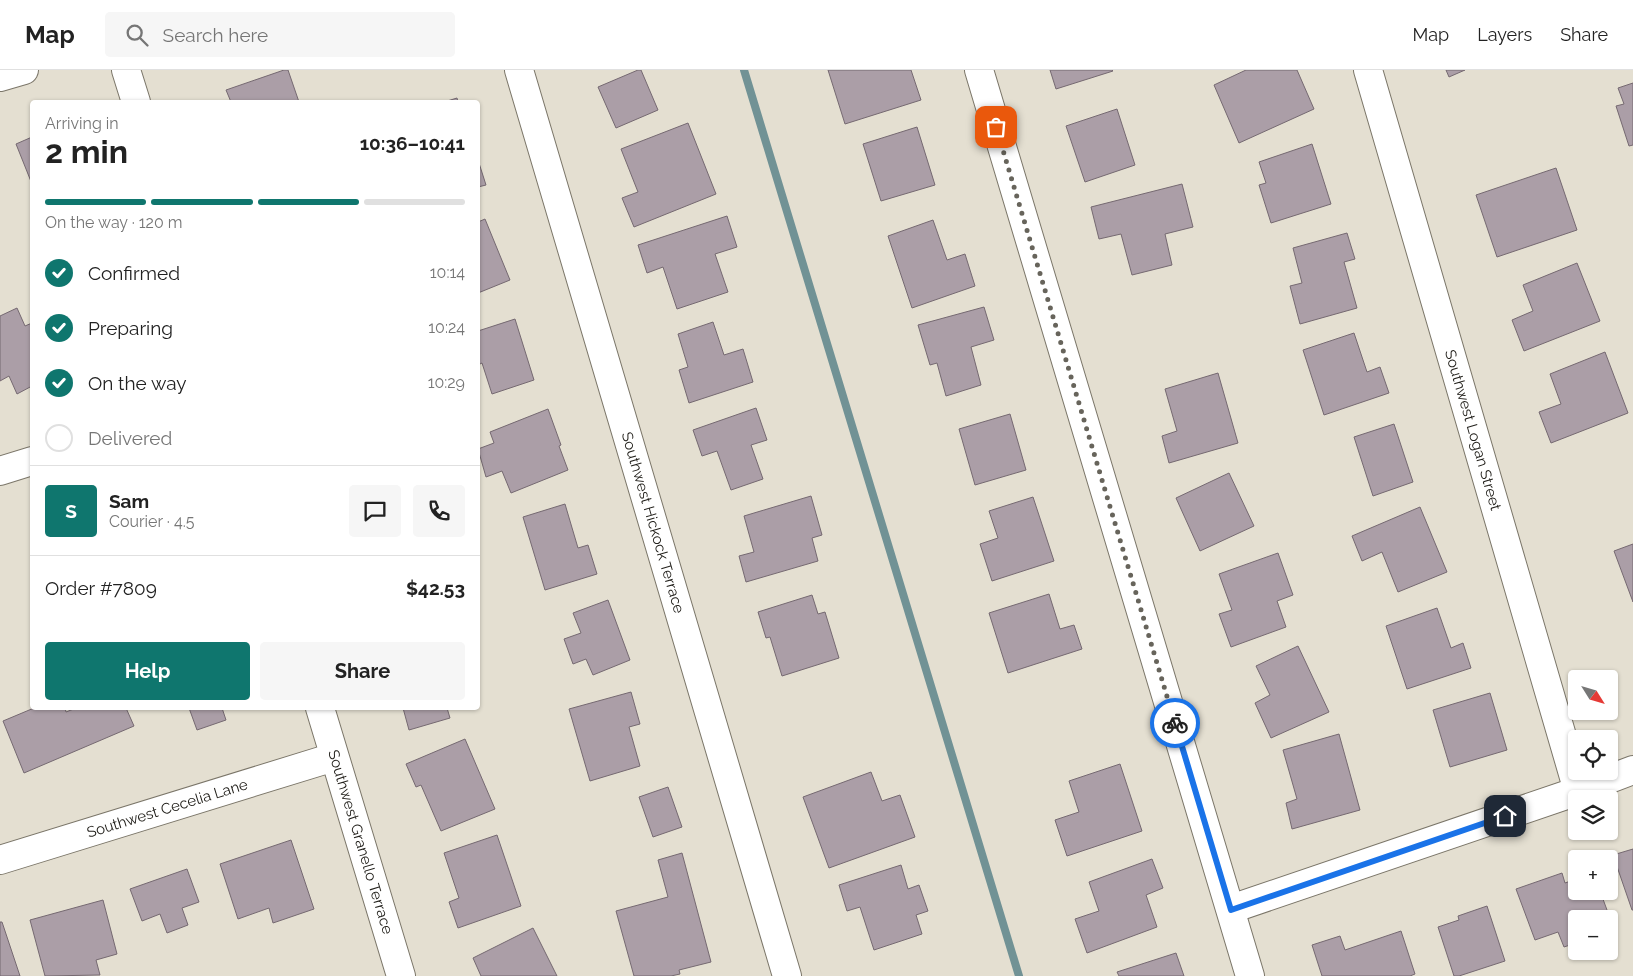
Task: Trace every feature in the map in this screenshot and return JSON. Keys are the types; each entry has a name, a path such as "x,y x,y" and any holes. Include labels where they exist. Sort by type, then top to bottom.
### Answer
{"street":[{"path":"0,78 24,70"},
{"path":"126,70 135,100"},
{"name":"Southwest Hickock Terrace","path":"519,70 787,976"},
{"path":"979,70 1250,976"},
{"name":"Southwest Logan Street","path":"1368,70 1578,790"},
{"path":"0,471 30,462"},
{"name":"Southwest Granello Terrace","path":"321,710 401,976"},
{"name":"Southwest Cecelia Lane","path":"0,860 334,757"},
{"path":"1581,790 1633,770"},
{"path":"1231,910 1568,794"}],"building":[{"path":"288,70 298,100 230,100 226,90"},
{"path":"641,70 658,110 616,128 598,87"},
{"path":"828,70 911,70 921,100 845,124"},
{"path":"1050,70 1112,70 1113,71 1056,89"},
{"path":"1246,70 1297,70 1314,109 1239,143 1214,85"},
{"path":"1446,70 1465,70 1449,77"},
{"path":"1633,83 1633,145 1629,146 1616,106 1624,104 1618,88"},
{"path":"1117,109 1135,165 1085,182 1066,126"},
{"path":"688,123 716,194 634,227 622,198 638,192 621,149"},
{"path":"917,127 935,185 881,201 863,144"},
{"path":"30,138 30,179 16,144"},
{"path":"1312,144 1331,204 1271,223 1259,185 1266,183 1259,162"},
{"path":"480,166 486,185 480,186"},
{"path":"1556,168 1577,230 1497,257 1476,195"},
{"path":"1182,184 1193,227 1165,234 1172,265 1132,275 1121,234 1099,239 1091,207"},
{"path":"727,216 737,247 715,254 728,292 677,309 663,267 647,273 638,245"},
{"path":"485,219 510,280 480,292 480,221"},
{"path":"933,220 947,260 965,254 975,286 912,308 888,236"},
{"path":"1347,233 1355,259 1344,262 1357,308 1300,324 1290,286 1302,283 1293,248"},
{"path":"1577,263 1600,321 1524,351 1512,320 1533,311 1523,285"},
{"path":"984,307 994,340 971,347 981,385 946,396 937,363 930,365 918,325"},
{"path":"17,308 25,326 30,324 30,387 17,394 9,376 0,381 0,316"},
{"path":"515,319 534,380 492,394 482,363 480,364 480,330"},
{"path":"713,322 724,355 743,349 753,382 689,403 679,370 688,367 678,334"},
{"path":"1354,333 1367,372 1380,367 1389,393 1324,415 1303,350"},
{"path":"1605,352 1628,413 1551,443 1539,412 1561,404 1550,374"},
{"path":"1218,373 1238,443 1169,463 1162,436 1177,431 1165,389"},
{"path":"756,408 767,440 751,445 763,479 731,490 717,451 702,456 693,430"},
{"path":"548,409 568,470 511,493 502,471 486,477 480,456 480,448 494,443 490,432"},
{"path":"1010,414 1026,470 975,485 959,429"},
{"path":"1394,424 1413,482 1373,496 1354,437"},
{"path":"1229,473 1254,526 1200,551 1176,498"},
{"path":"811,496 822,535 812,538 818,561 746,582 739,556 754,552 744,516"},
{"path":"1033,497 1054,561 992,581 980,544 998,538 989,511"},
{"path":"565,504 578,548 588,545 597,574 545,590 523,517"},
{"path":"1420,507 1447,572 1398,592 1382,552 1362,561 1352,536"},
{"path":"1633,544 1633,602 1614,551"},
{"path":"1278,553 1293,595 1277,601 1286,627 1231,647 1219,614 1232,610 1219,574"},
{"path":"1049,594 1060,629 1074,625 1082,649 1008,673 989,613"},
{"path":"812,595 818,614 825,612 839,658 782,676 770,637 766,638 758,612"},
{"path":"608,600 630,660 593,675 586,659 573,664 564,639 581,633 573,613"},
{"path":"1437,608 1451,648 1463,643 1471,668 1407,689 1386,626"},
{"path":"1298,646 1329,712 1271,738 1255,703 1270,695 1256,666"},
{"path":"631,692 640,724 629,727 640,766 590,781 569,709"},
{"path":"1490,693 1507,750 1450,767 1433,710"},
{"path":"30,710 66,710 66,712 71,710 127,710 134,726 24,773 3,721"},
{"path":"190,710 223,710 226,720 197,730"},
{"path":"404,710 448,710 450,718 409,730"},
{"path":"1339,734 1360,810 1292,829 1286,803 1297,799 1283,750"},
{"path":"465,739 495,809 441,831 421,785 416,787 406,764"},
{"path":"1120,764 1142,831 1067,856 1055,820 1079,812 1069,781"},
{"path":"871,772 882,801 900,795 915,837 829,868 803,797"},
{"path":"668,787 682,827 653,837 639,797"},
{"path":"497,835 521,906 458,928 449,902 459,898 444,853"},
{"path":"291,840 314,909 273,923 269,908 238,919 220,864"},
{"path":"1633,849 1633,910 1618,869 1618,854"},
{"path":"682,853 711,962 679,970 680,974 671,976 634,976 616,911 668,897 658,860"},
{"path":"1152,859 1163,888 1146,895 1157,927 1087,953 1075,919 1099,911 1089,882"},
{"path":"901,865 908,889 919,885 928,911 916,915 922,934 874,950 860,907 847,911 839,885"},
{"path":"187,869 199,902 182,908 188,925 167,933 160,914 142,921 130,889"},
{"path":"1562,873 1565,883 1568,882 1568,900 1603,900 1607,910 1568,910 1568,946 1564,947 1558,932 1535,940 1516,889"},
{"path":"103,900 117,954 96,960 100,975 45,976 30,920"},
{"path":"1487,906 1505,961 1454,976 1438,927 1459,920 1458,916"},
{"path":"0,922 2,922 20,976 0,976"},
{"path":"533,928 557,976 481,976 473,958"},
{"path":"1401,931 1415,974 1410,976 1322,976 1312,945 1340,936 1345,950"},
{"path":"1176,953 1184,976 1119,976 1117,972"}],"waterway":[{"path":"744,70 1019,976"}],"way so far":[{"path":"996,127 1175,723"}],"route":[{"path":"1175,723 1231,910 1505,816"}]}
